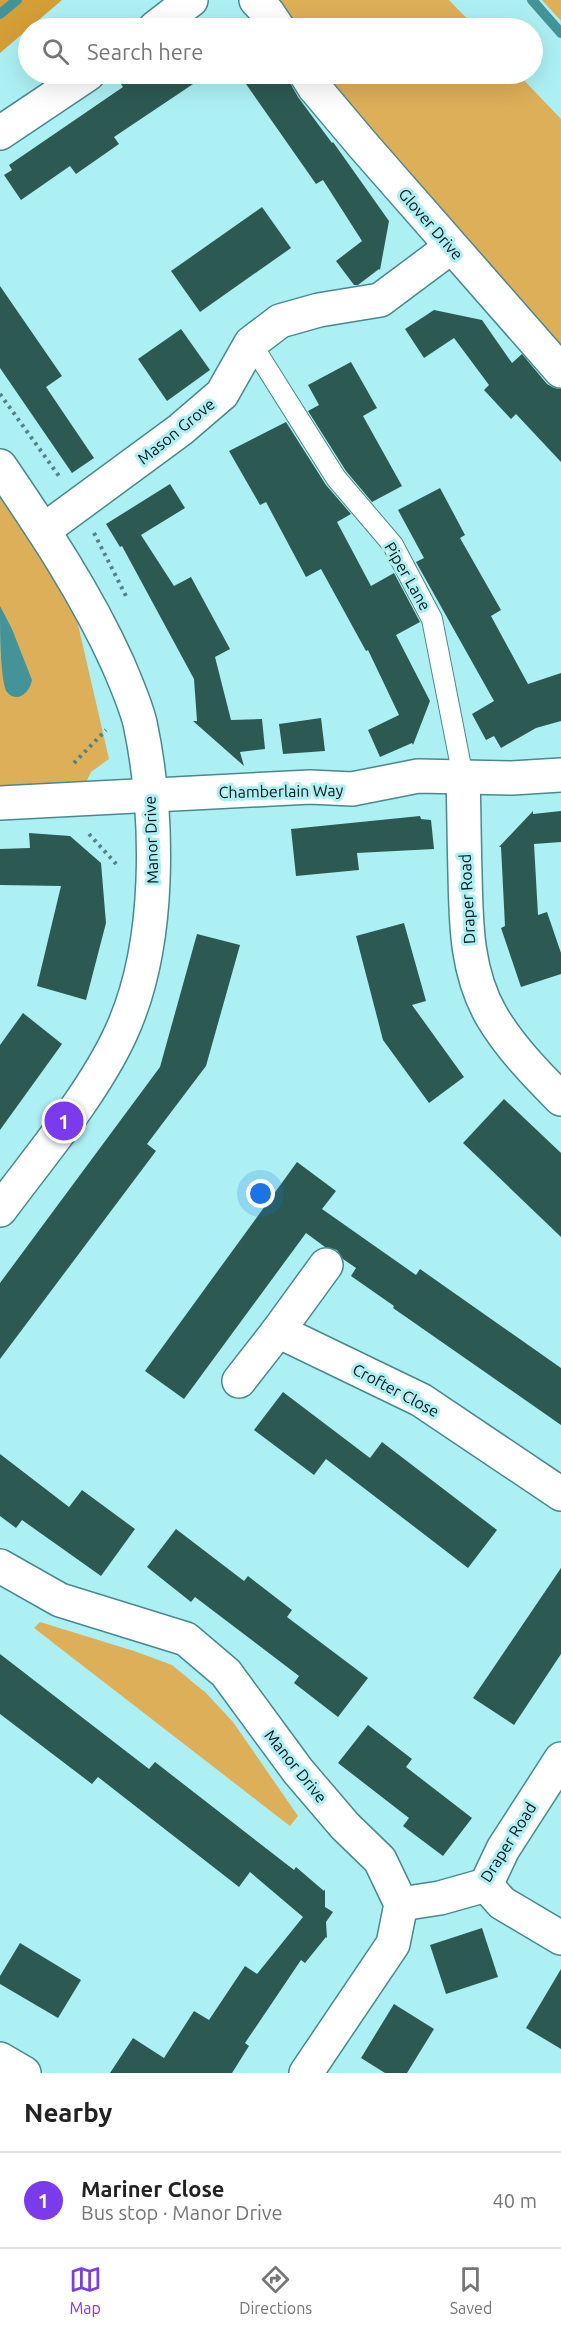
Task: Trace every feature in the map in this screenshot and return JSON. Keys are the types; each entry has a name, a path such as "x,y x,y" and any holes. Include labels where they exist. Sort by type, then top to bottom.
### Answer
{"street":[{"path":"168,18 191,0"},
{"path":"256,0 271,18"},
{"path":"0,133 73,84"},
{"name":"Glover Drive","path":"313,84 451,247 561,371"},
{"name":"Mason Grove","path":"44,530 180,430 222,394 251,343 280,321 319,310 380,300 451,247"},
{"name":"Manor Drive","path":"0,466 44,530 108,643 126,684 140,722 154,844 149,939 134,1001 120,1035 105,1065 0,1210"},
{"name":"Chamberlain Way","path":"0,802 310,787 352,789 418,776 512,778 561,776"},
{"name":"Draper Road","path":"463,777 467,938 475,976 496,1022 537,1076 561,1099"},
{"path":"239,1381 327,1265"},
{"name":"Crofter Close","path":"278,1331 421,1400 561,1494"},
{"name":"Manor Drive","path":"0,1566 60,1600 186,1639 226,1673 298,1771 345,1826 380,1860 401,1904"},
{"name":"Draper Road","path":"401,1904 440,1898 486,1885 503,1849 561,1759"},
{"path":"486,1885 502,1903 561,1938"},
{"path":"306,2073 393,1944 401,1904"},
{"path":"0,2059 24,2073"}],"lane":[{"name":"Piper Lane","path":"251,343 336,478 393,545 432,619 463,777"}],"path":[{"path":"122,870 78,822 66,822 64,774 107,729 140,722"}],"shaded area":[{"path":"0,0 62,0 41,18 18,18 18,38 0,53"},
{"path":"265,0 449,0 466,18 277,18"},
{"path":"542,0 561,0 561,21"},
{"path":"327,84 528,84 561,119 561,345 496,279"},
{"path":"0,483 74,607 109,759 91,772 81,793 0,795"},
{"path":"40,1622 172,1665 206,1693 233,1722 298,1816 290,1826 34,1628"}],"water":[{"path":"0,606 12,629 32,680 29,689 19,697 10,695 4,684"}],"building":[{"path":"121,84 193,84 114,137 119,144 76,174 70,166 21,200 4,175 12,170 9,165 123,87"},
{"path":"246,84 291,84 389,221 380,270 358,285 354,285 336,261 362,241 323,180 316,184"},
{"path":"262,207 291,248 200,312 171,271"},
{"path":"0,286 62,376 46,387 94,458 72,473 0,368"},
{"path":"434,310 482,320 512,363 522,354 547,384 561,389 561,462 516,414 511,419 484,390 489,385 454,338 424,358 405,329"},
{"path":"181,329 210,370 167,401 138,359"},
{"path":"351,362 377,408 363,416 402,486 372,502 346,471 308,411 319,405 308,385"},
{"path":"286,422 326,485 351,514 337,522 371,586 394,573 420,622 396,635 430,701 413,745 412,743 380,757 368,730 399,715 368,650 366,651 321,569 306,577 266,502 260,505 229,451"},
{"path":"170,484 185,508 141,535 174,586 191,577 230,649 215,657 231,720 262,719 265,749 240,752 244,766 193,721 197,721 194,679 122,546 120,547 106,524"},
{"path":"440,488 465,535 460,538 501,610 491,616 528,684 561,673 561,721 536,728 501,748 494,736 486,740 472,714 494,701 416,562 424,558 398,510"},
{"path":"321,718 325,751 283,754 279,724"},
{"path":"533,811 533,814 561,811 561,842 534,844 538,915 547,912 561,953 561,974 521,987 501,928 505,926 501,847 499,847"},
{"path":"420,816 421,819 431,820 434,849 357,853 359,870 296,876 291,829"},
{"path":"29,833 70,836 101,863 106,923 86,1000 37,986 61,886 0,885 0,849 30,848"},
{"path":"404,923 426,1001 412,1005 464,1077 429,1103 383,1040 356,936"},
{"path":"197,934 240,945 206,1066 147,1144 156,1151 0,1359 0,1283 160,1067"},
{"path":"23,1013 62,1044 0,1130 0,1045"},
{"path":"504,1099 561,1153 561,1237 463,1143"},
{"path":"297,1162 336,1191 322,1209 416,1275 420,1269 561,1368 561,1425 393,1308 394,1306 351,1276 356,1268 343,1259 337,1250 325,1247 306,1233 184,1399 145,1371"},
{"path":"283,1392 370,1458 382,1442 497,1530 468,1568 326,1459 314,1475 254,1430"},
{"path":"0,1454 69,1507 82,1490 135,1529 101,1576 22,1520 16,1528 0,1516"},
{"path":"176,1529 244,1581 248,1576 292,1610 287,1617 368,1678 338,1717 294,1683 299,1676 195,1597 191,1602 147,1567"},
{"path":"561,1568 561,1654 514,1725 473,1698"},
{"path":"0,1654 149,1769 155,1762 294,1870 296,1867 324,1891 325,1889 325,1907 333,1912 326,1922 327,1938 305,1963 301,1960 245,2043 249,2046 232,2073 110,2073 133,2038 164,2058 194,2011 209,2020 245,1966 257,1974 303,1917 250,1872 239,1887 98,1777 92,1784 0,1714"},
{"path":"368,1725 412,1759 406,1767 472,1818 443,1856 403,1826 409,1818 338,1763"},
{"path":"482,1928 498,1977 446,1994 430,1945"},
{"path":"20,1943 81,1980 58,2018 0,1984 0,1976"},
{"path":"561,1969 561,2049 526,2028"},
{"path":"394,2004 434,2029 407,2073 385,2073 361,2058"}],"waterway":[{"path":"0,14 17,0"},
{"path":"532,0 561,33"}],"place":[{"name":"Mariner Close","path":"64,1121"}]}
